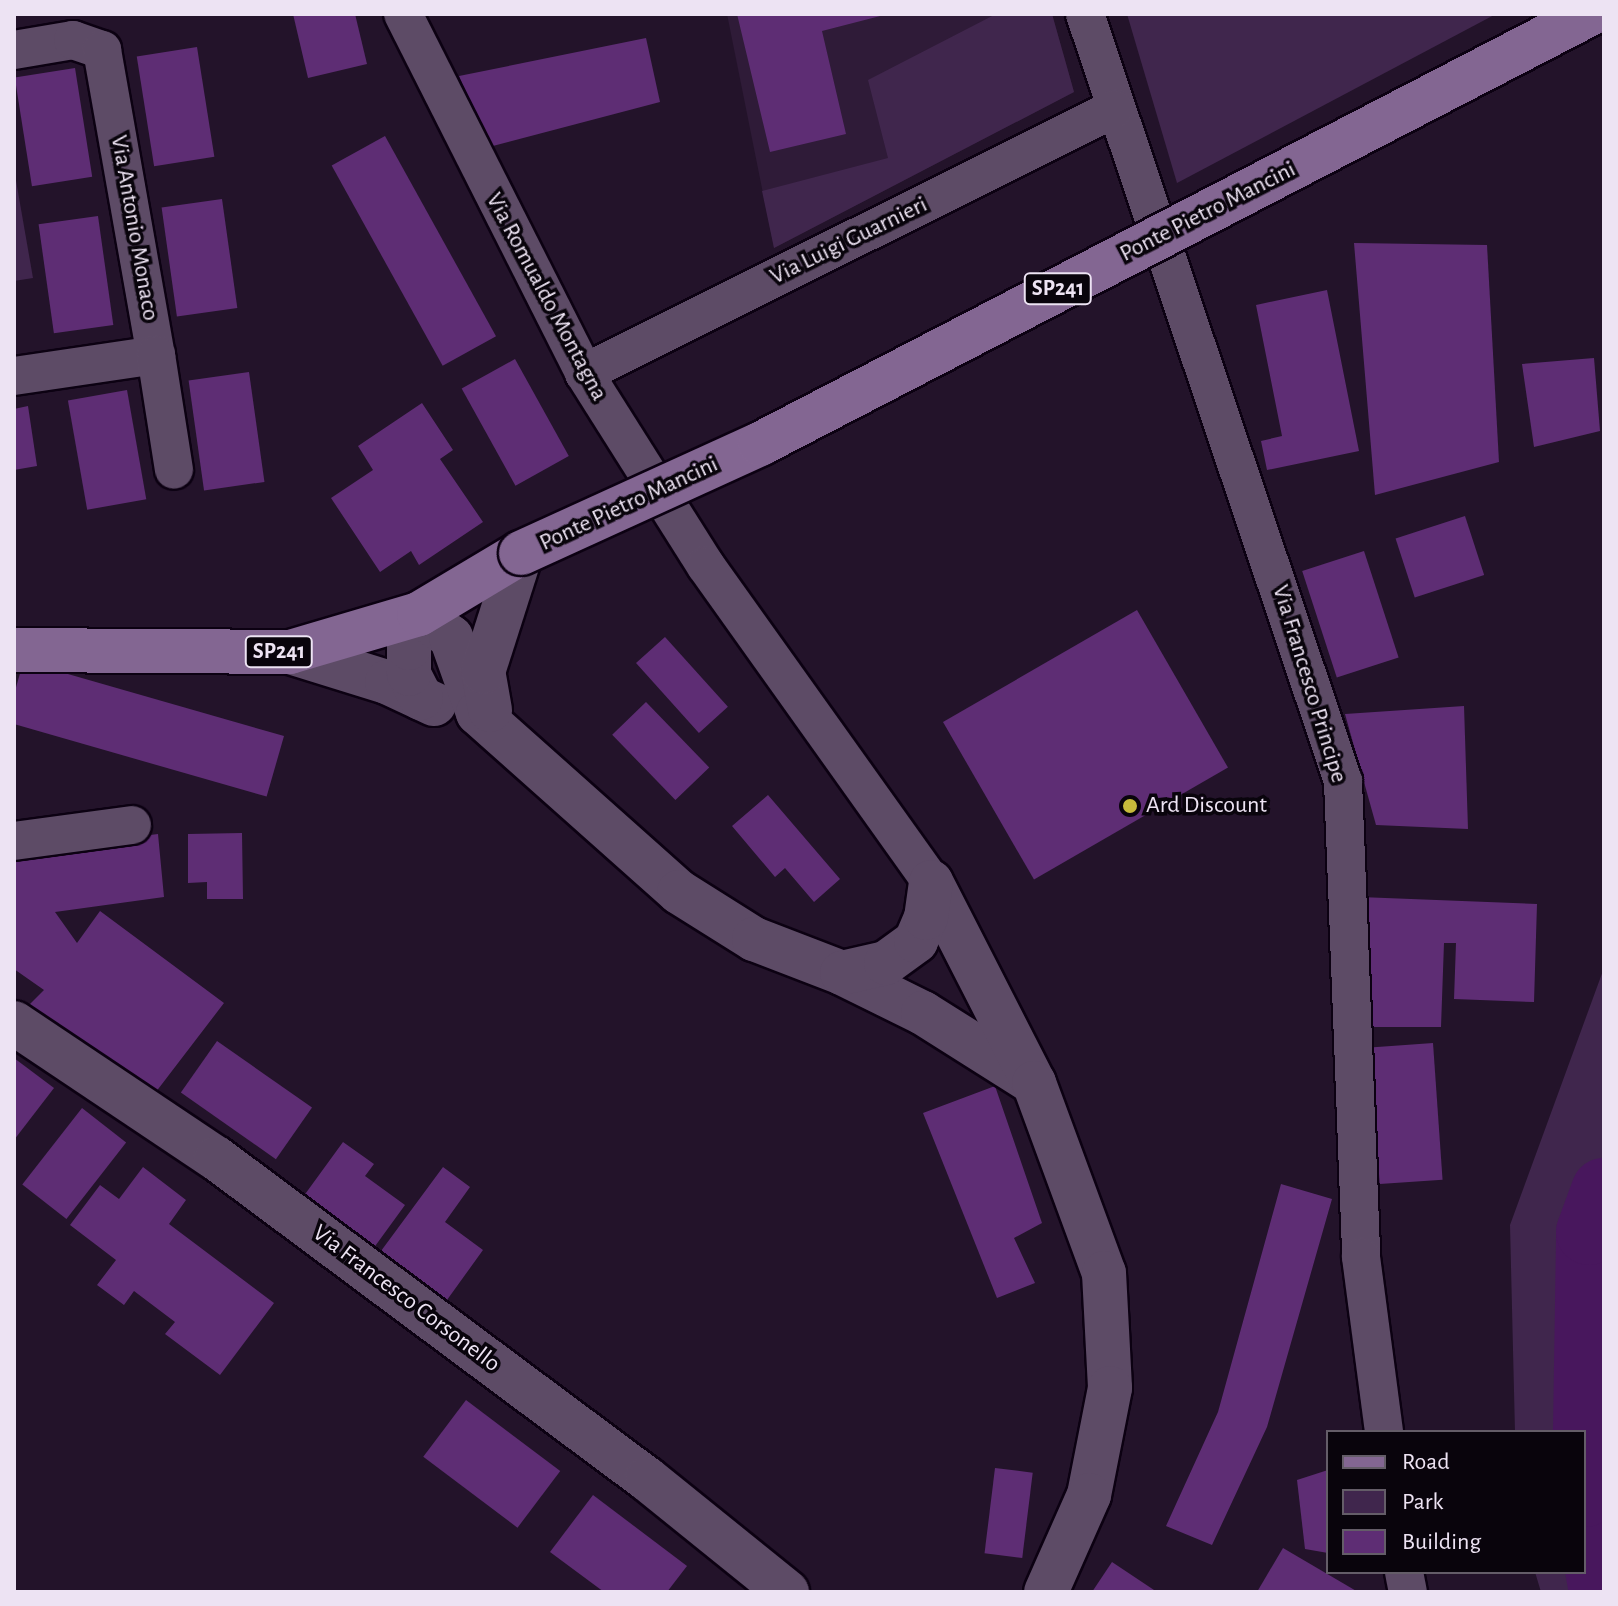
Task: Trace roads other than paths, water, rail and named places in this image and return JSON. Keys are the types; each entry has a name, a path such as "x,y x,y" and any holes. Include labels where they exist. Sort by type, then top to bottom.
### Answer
{"main road":[{"name":"Ponte Pietro Mancini","path":"521,553 760,444 1590,14"},
{"name":"SP241","path":"14,650 290,652 419,614 521,553"},
{"path":"501,734 484,698 483,672 521,553"},
{"path":"421,698 409,674 409,648 419,614 451,637 478,713 679,892 754,939 842,973 923,1013 1034,1083"},
{"path":"290,652 421,698 501,734"},
{"path":"842,973 886,963 916,941 926,918 931,882"},
{"path":"931,882 1034,1083 1104,1273 1110,1388 1089,1495 1046,1592"},
{"path":"886,963 985,986"},
{"path":"923,1013 985,986"},
{"name":"Via Francesco Corsonello","path":"14,1023 229,1167 647,1479 787,1592"}],"street":[{"name":"Via Romualdo Montagna","path":"403,14 584,373 706,566 931,882"},
{"name":"Via Francesco Principe","path":"1085,14 1114,109 1186,306 1343,781 1361,1257 1384,1430"},
{"name":"Via Antonio Monaco","path":"14,50 73,40 102,50 156,355 14,376"},
{"name":"Via Luigi Guarnieri","path":"584,373 1114,109"},
{"path":"156,355 174,470"},
{"path":"14,841 132,825"}],"waterway":[{"path":"1586,1430 1589,1232 1604,1191"},
{"path":"1586,1441 1604,1458"},
{"path":"1586,1500 1602,1592"}],"place":[{"name":"Ard Discount","path":"1130,806"}]}
